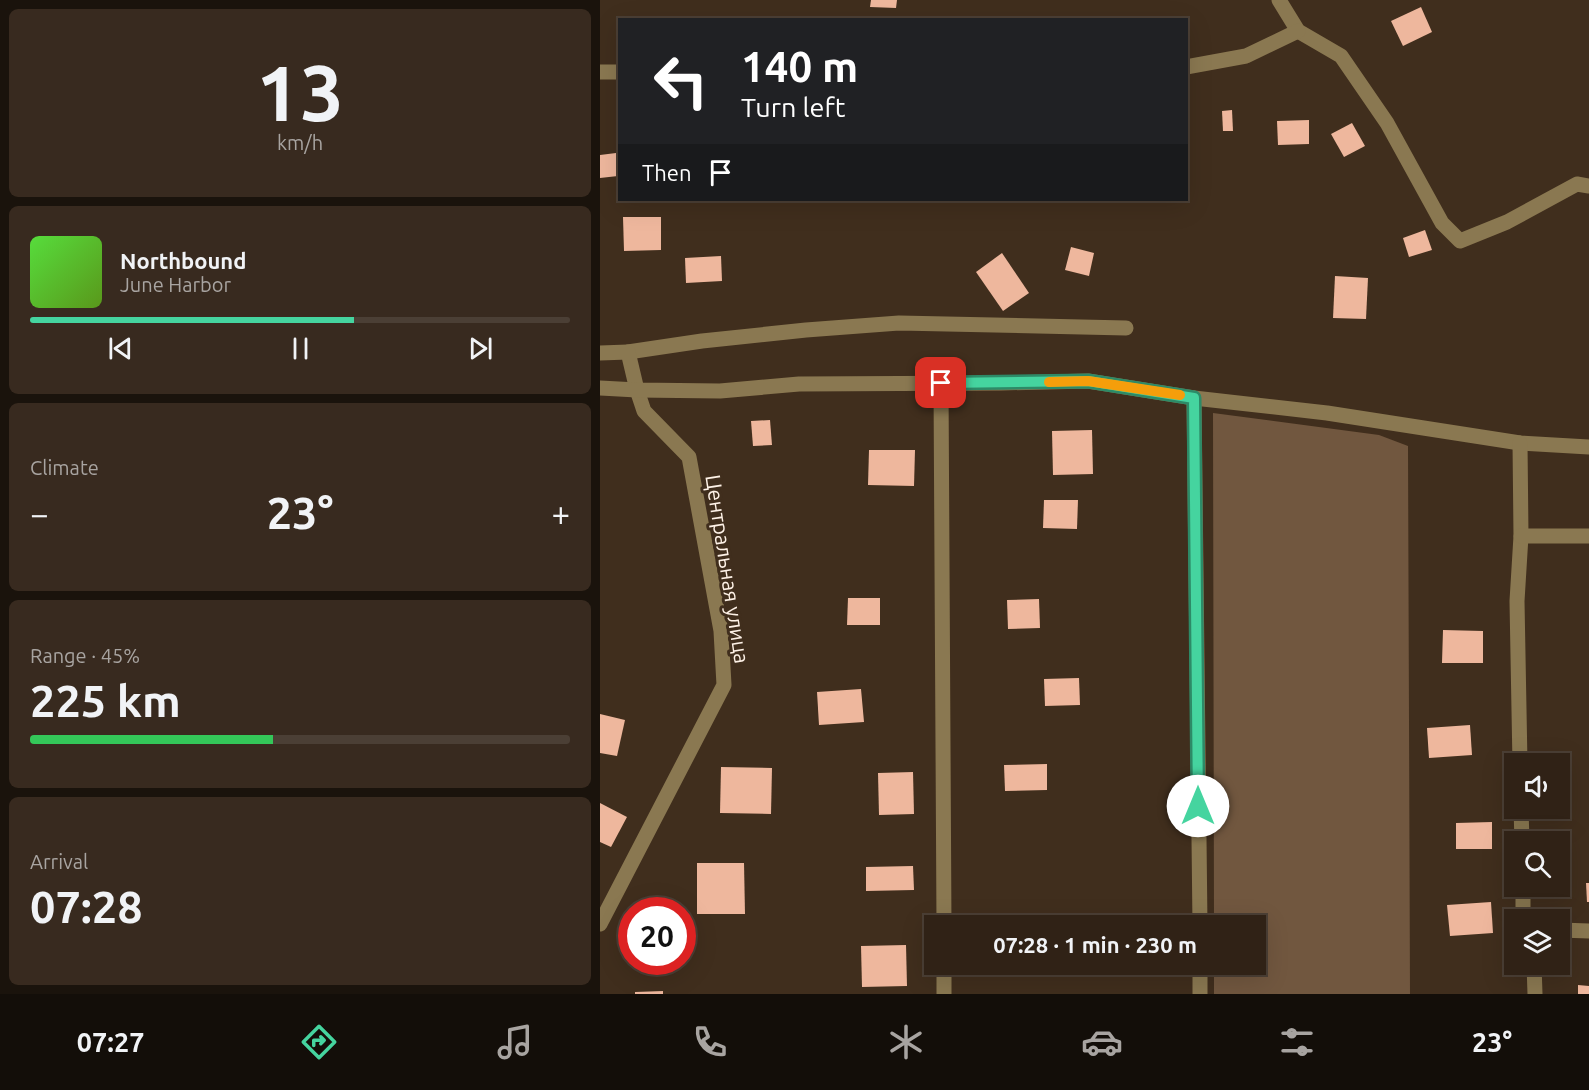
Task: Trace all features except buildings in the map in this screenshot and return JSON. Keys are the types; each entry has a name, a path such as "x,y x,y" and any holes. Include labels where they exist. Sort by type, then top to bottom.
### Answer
{"street":[{"path":"1279,0 1298,31 1341,56 1387,123 1443,223 1460,241 1507,222 1577,184 1589,186"},
{"path":"1188,67 1246,56 1298,31"},
{"path":"600,72 618,72"},
{"path":"600,353 628,352 702,341 806,330 899,323 1126,328"},
{"name":"Центральная улица","path":"600,924 724,685 721,631 689,457 644,411 628,352"},
{"path":"600,388 720,391 799,384 1088,381 1194,398 1327,413 1520,443 1589,447"},
{"path":"941,383 944,915"},
{"path":"1194,398 1200,915"},
{"path":"1520,443 1521,536 1517,601 1520,753"},
{"path":"1521,536 1589,536"},
{"path":"1570,930 1589,931"},
{"path":"944,975 944,994"},
{"path":"1200,975 1200,994"},
{"path":"1534,975 1535,994"}],"shaded area":[{"path":"1213,413 1379,435 1408,446 1410,994 1214,994 1214,975 1266,975 1266,915 1214,915"}],"slow traffic":[{"path":"1049,382 1088,381 1180,395"}],"route":[{"path":"941,383 1088,381 1194,398 1198,806"}]}
